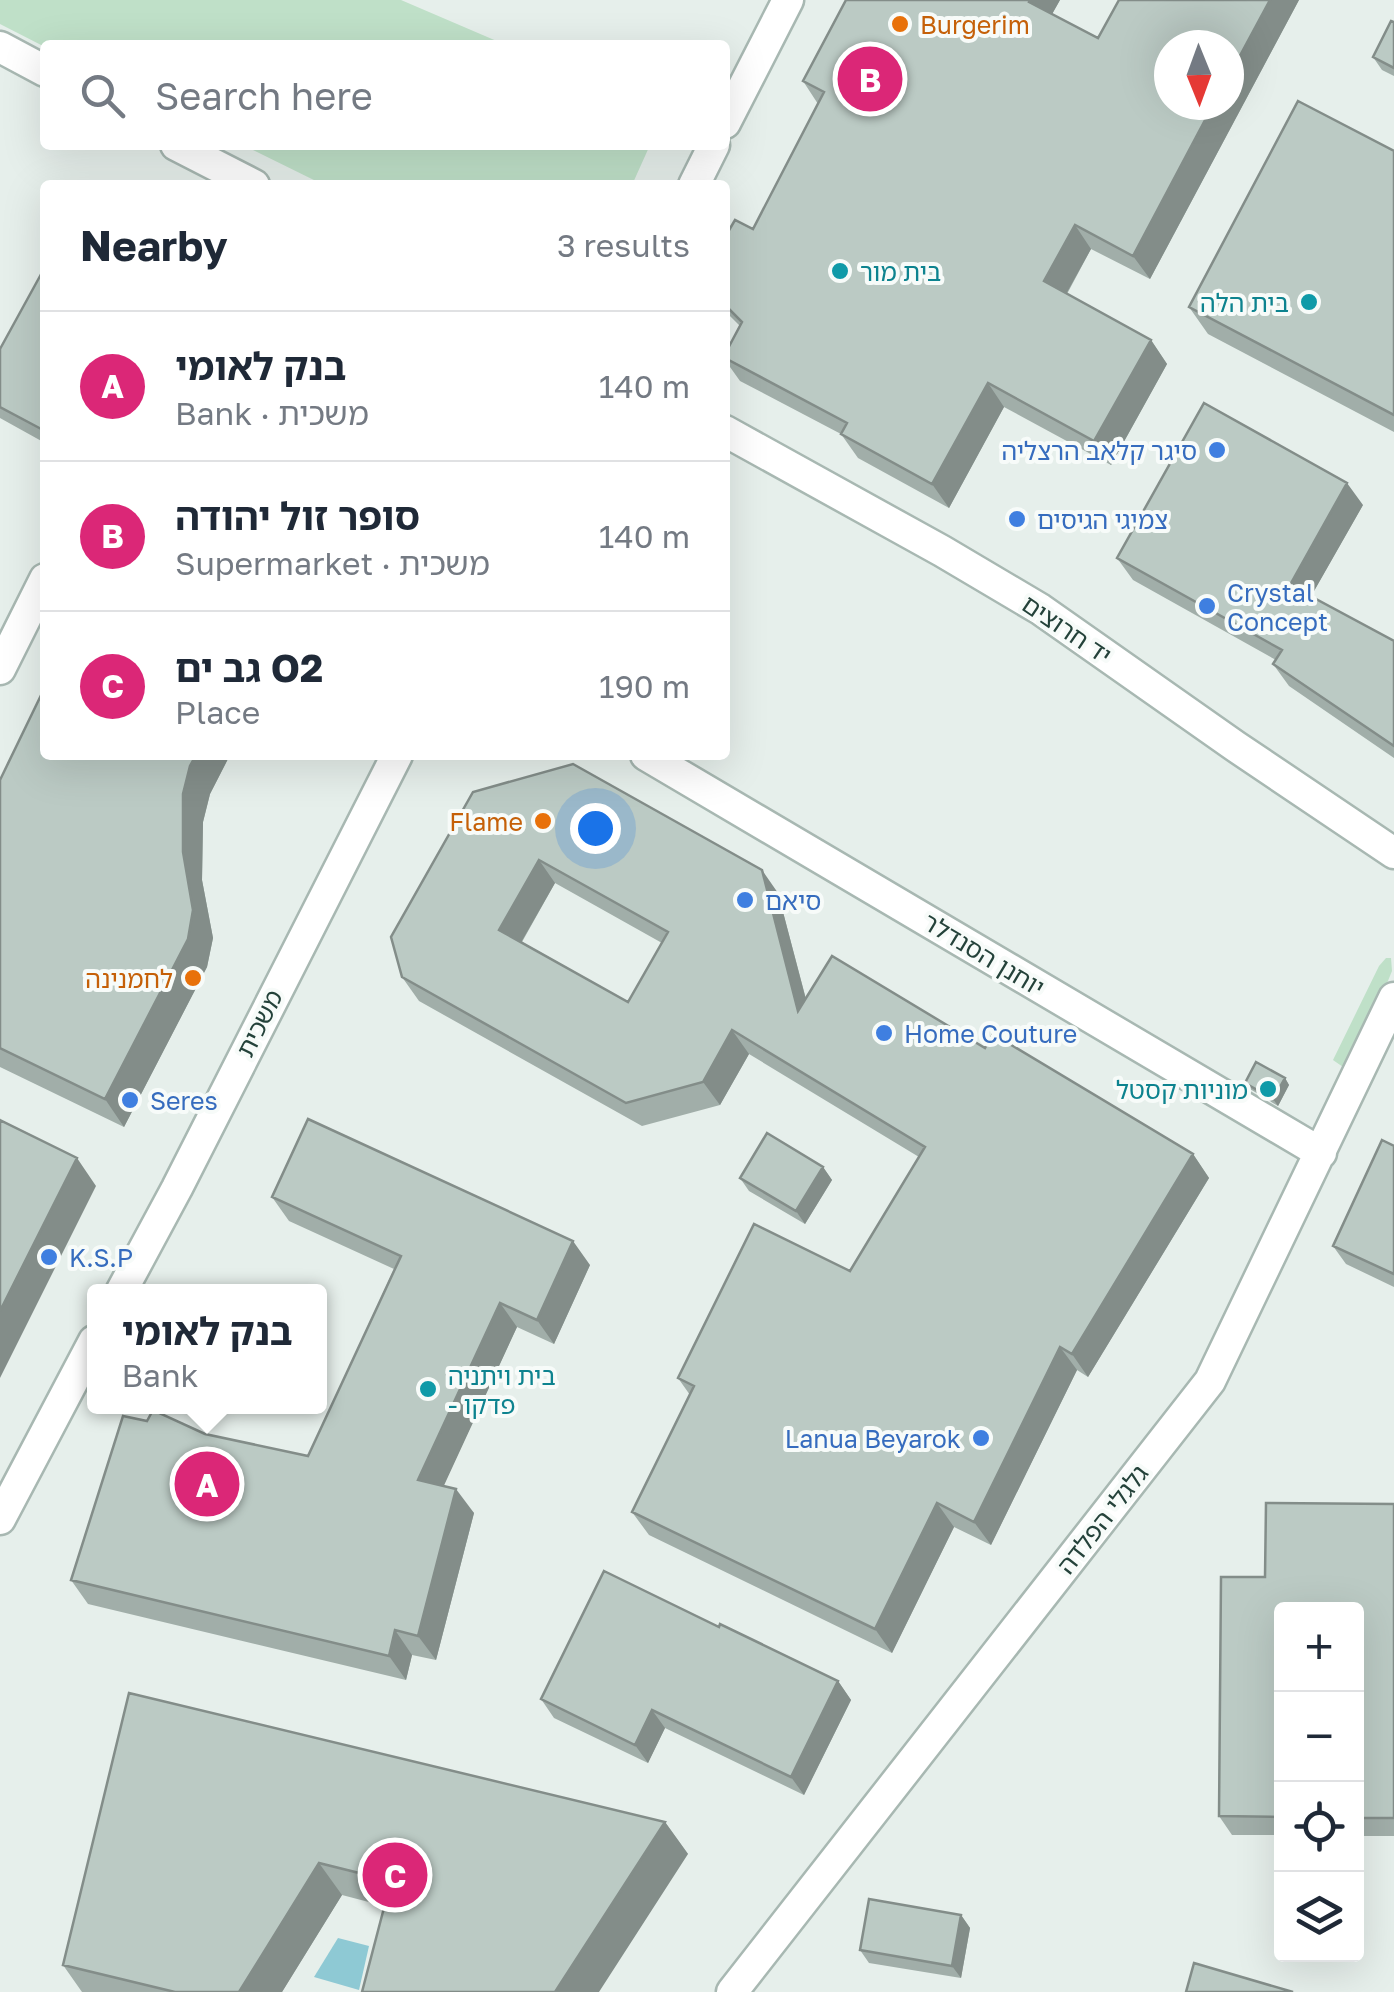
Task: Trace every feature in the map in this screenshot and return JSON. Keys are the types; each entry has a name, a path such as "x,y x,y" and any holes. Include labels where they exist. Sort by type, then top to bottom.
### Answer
{"street":[{"path":"730,112 788,0"},
{"path":"0,47 40,68"},
{"path":"186,150 244,180"},
{"path":"696,180 712,150"},
{"name":"יד חרוצים","path":"730,435 942,550 1040,609 1234,746 1394,852"},
{"path":"0,669 40,589"},
{"name":"משכית","path":"125,1284 394,760"},
{"name":"יוחנן הסנדלר","path":"654,760 1321,1153"},
{"name":"גלגלי הפלדה","path":"732,1992 1210,1381 1394,998"},
{"path":"0,1519 87,1354"}],"green space":[{"path":"0,0 401,0 494,40 40,40 40,44 0,24"},
{"path":"253,150 648,150 634,180 314,180"},
{"path":"1386,958 1391,958 1392,971 1353,1067 1343,1067 1333,1060"}],"water":[{"path":"338,1938 369,1946 359,1990 314,1977"}],"building":[{"path":"846,0 1030,0 1098,38 1119,0 1270,0 1244,48 1244,30 1154,30 1154,120 1205,120 1133,256 1075,225 1044,281 1151,340 1094,441 988,383 932,484 841,434 847,423 730,361 730,345 742,322 730,310 730,228 735,220 753,229 824,92 803,81"},
{"path":"1391,21 1394,22 1394,68 1373,57"},
{"name":"בית הלה","path":"1298,101 1394,151 1394,415 1189,307"},
{"path":"40,276 40,428 0,407 0,349"},
{"path":"1204,403 1347,483 1290,585 1394,641 1394,746 1273,664 1282,650 1117,558"},
{"path":"40,697 40,760 193,760 183,794 183,852 193,910 188,939 105,1099 0,1048 0,780"},
{"path":"573,764 762,870 798,1011 832,956 985,1048 993,1034 1193,1154 1072,1354 1060,1347 974,1522 937,1503 875,1629 632,1512 694,1386 678,1378 754,1224 850,1271 925,1147 732,1030 703,1082 626,1103 402,977 391,937 473,792","holes":["539,860 668,932 628,1002 499,930"]},
{"path":"1256,1062 1285,1078 1273,1099 1245,1083"},
{"name":"בית ויתניה - פדקו","path":"308,1119 573,1241 537,1320 500,1303 418,1480 456,1489 418,1636 395,1630 389,1656 71,1580 123,1416 147,1421 151,1414 162,1414 205,1434 308,1456 401,1256 272,1197"},
{"path":"0,1120 77,1158 0,1311"},
{"path":"767,1133 823,1167 796,1211 740,1178"},
{"path":"1382,1140 1394,1146 1394,1274 1333,1246"},
{"path":"1266,1503 1394,1504 1394,1818 1364,1818 1364,1602 1274,1602 1274,1817 1219,1816 1221,1577 1265,1577"},
{"path":"604,1571 838,1681 791,1777 652,1710 635,1745 541,1699"},
{"path":"129,1693 665,1822 555,1992 362,1992 391,1881 319,1863 239,1992 175,1992 63,1965"},
{"path":"869,1899 961,1915 952,1966 860,1950"},
{"path":"1194,1963 1293,1992 1186,1992"}],"place":[{"name":"Burgerim","path":"900,24"},
{"name":"סופר זול יהודה","path":"870,79"},
{"name":"בית מור","path":"840,271"},
{"name":"בית הלה","path":"1309,302"},
{"name":"סיגר קלאב הרצליה","path":"1217,450"},
{"name":"צמיגי הגיסים","path":"1017,519"},
{"name":"Crystal Concept","path":"1207,606"},
{"name":"Flame","path":"543,821"},
{"name":"סיאם","path":"745,900"},
{"name":"לחמנינה","path":"193,978"},
{"name":"Home Couture","path":"884,1033"},
{"name":"מוניות קסטל","path":"1268,1089"},
{"name":"Seres","path":"130,1100"},
{"name":"K.S.P","path":"49,1257"},
{"name":"בית ויתניה - פדקו","path":"428,1389"},
{"name":"Lanua Beyarok","path":"981,1438"},
{"name":"בנק לאומי","path":"207,1484"},
{"name":"גב ים O2","path":"395,1875"}]}
